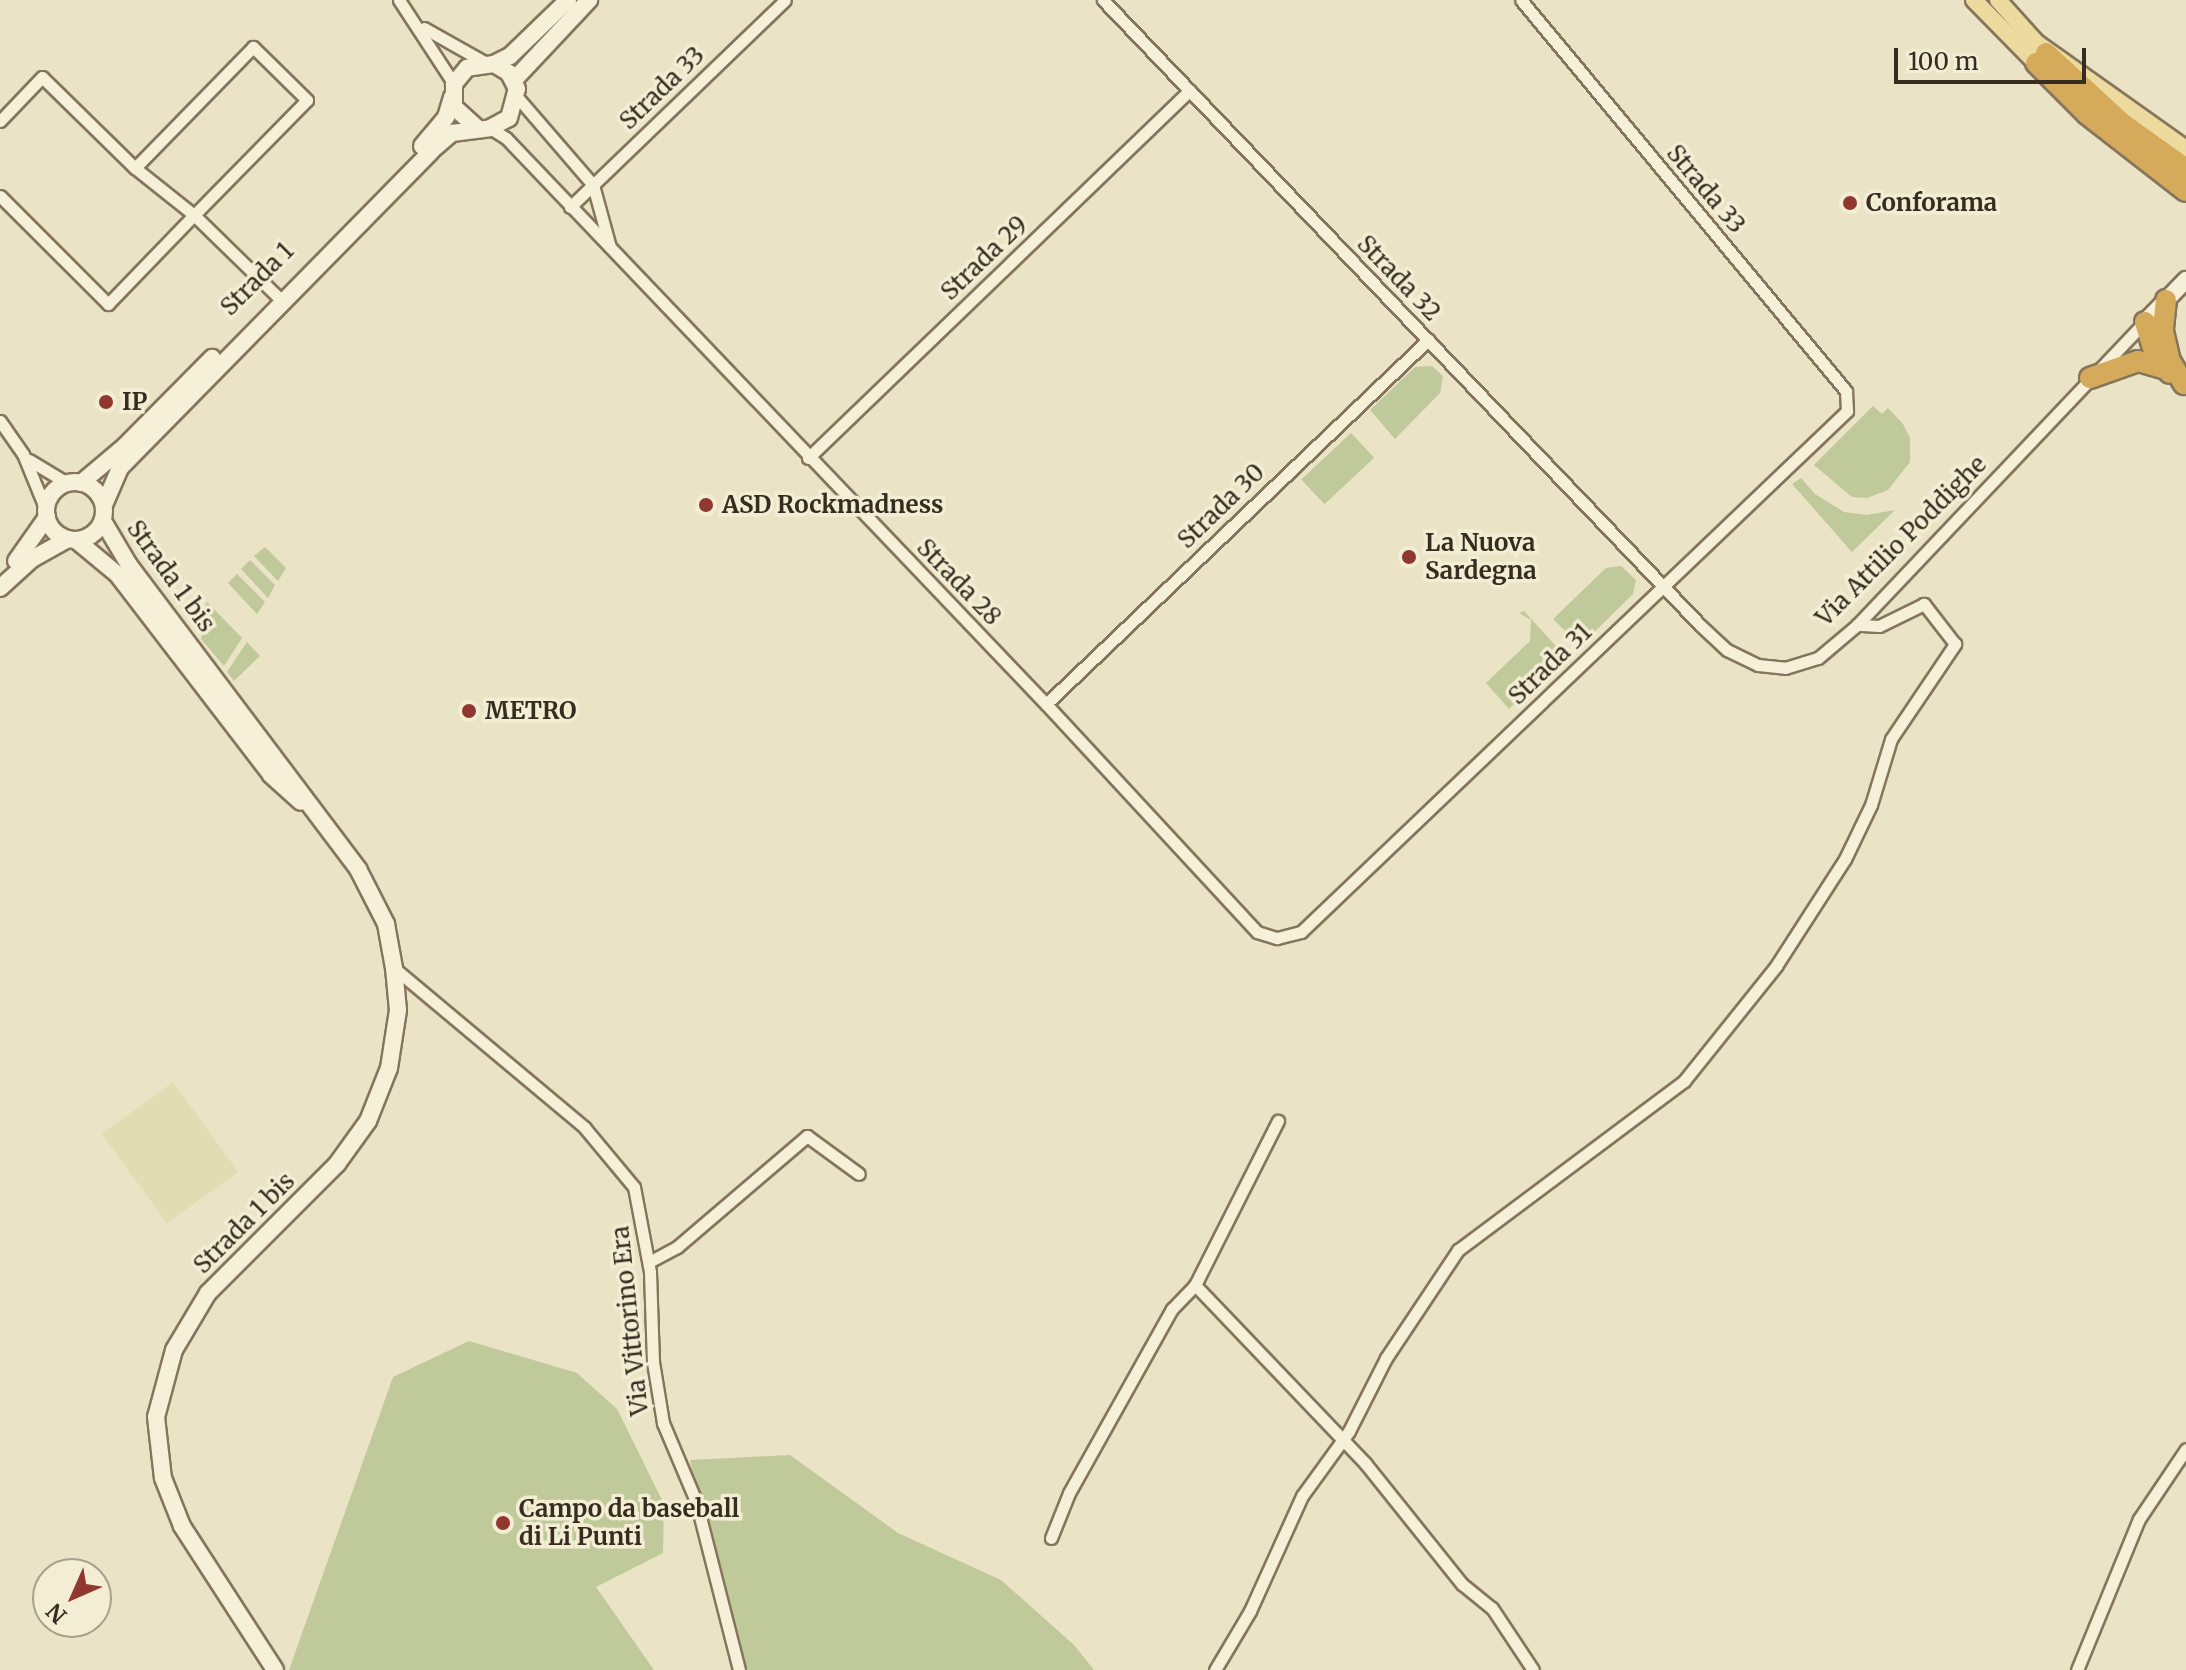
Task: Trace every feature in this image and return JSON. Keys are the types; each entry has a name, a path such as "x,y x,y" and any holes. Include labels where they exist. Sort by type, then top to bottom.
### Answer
{"highway":[{"path":"2039,52 2123,124 2186,169"},
{"path":"2039,52 2087,114 2186,191"},
{"path":"2166,300 2163,331 2170,361 2185,384"},
{"path":"2145,322 2162,368"},
{"path":"2090,378 2138,361 2162,368 2185,384"}],"main road":[{"path":"1974,0 2039,52 2186,149"},
{"path":"1998,0 2039,52"}],"street":[{"path":"399,0 420,26 453,90 459,116 483,128 509,118 518,98 514,80 490,63 420,26"},
{"path":"453,90 467,68 510,56 568,0"},
{"path":"514,80 589,0"},
{"name":"Strada 33","path":"570,207 785,0"},
{"name":"Strada 32","path":"1103,0 1663,587"},
{"name":"Strada 33","path":"1521,0 1846,391 1847,411"},
{"path":"0,196 108,304 307,100 253,47 135,168"},
{"path":"0,121 42,77 135,168 194,215 279,298"},
{"name":"Strada 1","path":"103,513 120,468 437,131 453,90"},
{"name":"Strada 29","path":"808,458 1190,90"},
{"name":"Strada 28","path":"518,98 593,185 611,251"},
{"name":"Strada 28","path":"483,128 506,138 1046,704 1257,932 1277,938"},
{"name":"Strada 1","path":"74,483 125,446 431,151 452,133 483,128"},
{"path":"2145,322 2186,280"},
{"name":"Via Attilio Poddighe","path":"1663,587 1727,650 1758,665 1785,668 1818,658 1857,625 2145,322"},
{"name":"Strada 30","path":"1046,704 1428,340"},
{"name":"Strada 31","path":"1277,938 1301,932 1847,411"},
{"path":"0,421 23,454 57,533 72,539"},
{"path":"0,588 32,559 72,539 94,533 103,513 95,491 74,483 23,454"},
{"path":"0,575 29,550 47,514 53,493 74,483"},
{"name":"Strada 1 bis","path":"103,513 129,565 293,777 315,813 358,869 386,924 394,968 398,1010 389,1068 368,1121 337,1164 208,1293 174,1350 156,1417 163,1478 182,1526 275,1670"},
{"name":"Strada 1 bis","path":"72,539 117,574 271,775 315,813"},
{"path":"1215,1670 1250,1611 1302,1496 1340,1443 1401,1333 1458,1250 1684,1081 1767,979 1845,859 1871,805 1891,739 1955,644 1924,604 1879,626 1857,625"},
{"name":"Via Vittorino Era","path":"394,968 493,1047 618,1161 634,1187 649,1262 653,1362 663,1423 696,1501 739,1670"},
{"path":"1051,1538 1069,1493 1136,1379 1172,1309 1195,1285 1278,1121"},
{"path":"649,1262 677,1247 807,1136 859,1174"},
{"path":"1195,1285 1340,1443 1365,1463 1462,1584 1492,1608 1533,1670"},
{"path":"2077,1670 2139,1519 2186,1449"}],"shaded area":[{"path":"173,1082 238,1172 167,1224 102,1134"}],"green space":[{"path":"1432,366 1443,376 1440,393 1395,439 1370,410 1415,367"},
{"path":"1873,406 1882,414 1888,408 1903,424 1910,438 1910,462 1888,490 1867,498 1852,497 1814,465"},
{"path":"1351,433 1374,458 1324,504 1301,479"},
{"path":"1801,478 1815,494 1844,512 1867,515 1895,510 1852,552 1792,484"},
{"path":"265,547 286,568 278,581 254,556"},
{"path":"250,560 275,585 268,598 241,569"},
{"path":"1621,566 1636,580 1633,594 1580,646 1553,619 1606,568"},
{"path":"237,574 265,602 257,614 228,583"},
{"path":"207,602 242,638 224,666 201,639 204,628 198,619"},
{"path":"1524,611 1565,656 1509,709 1486,683 1530,641 1531,620 1519,613"},
{"path":"247,642 260,656 234,681 227,672"},
{"name":"Campo da baseball di Li Punti","path":"469,1341 577,1373 617,1409 664,1504 663,1553 596,1587 654,1670 289,1670 393,1377"},
{"path":"790,1455 898,1533 1001,1580 1074,1645 1094,1670 737,1670 718,1614 690,1460"}],"place":[{"name":"Conforama","path":"1850,203"},
{"name":"IP","path":"106,402"},
{"name":"ASD Rockmadness","path":"706,505"},
{"name":"La Nuova Sardegna","path":"1409,557"},
{"name":"METRO","path":"469,711"},
{"name":"Campo da baseball di Li Punti","path":"503,1523"}]}
